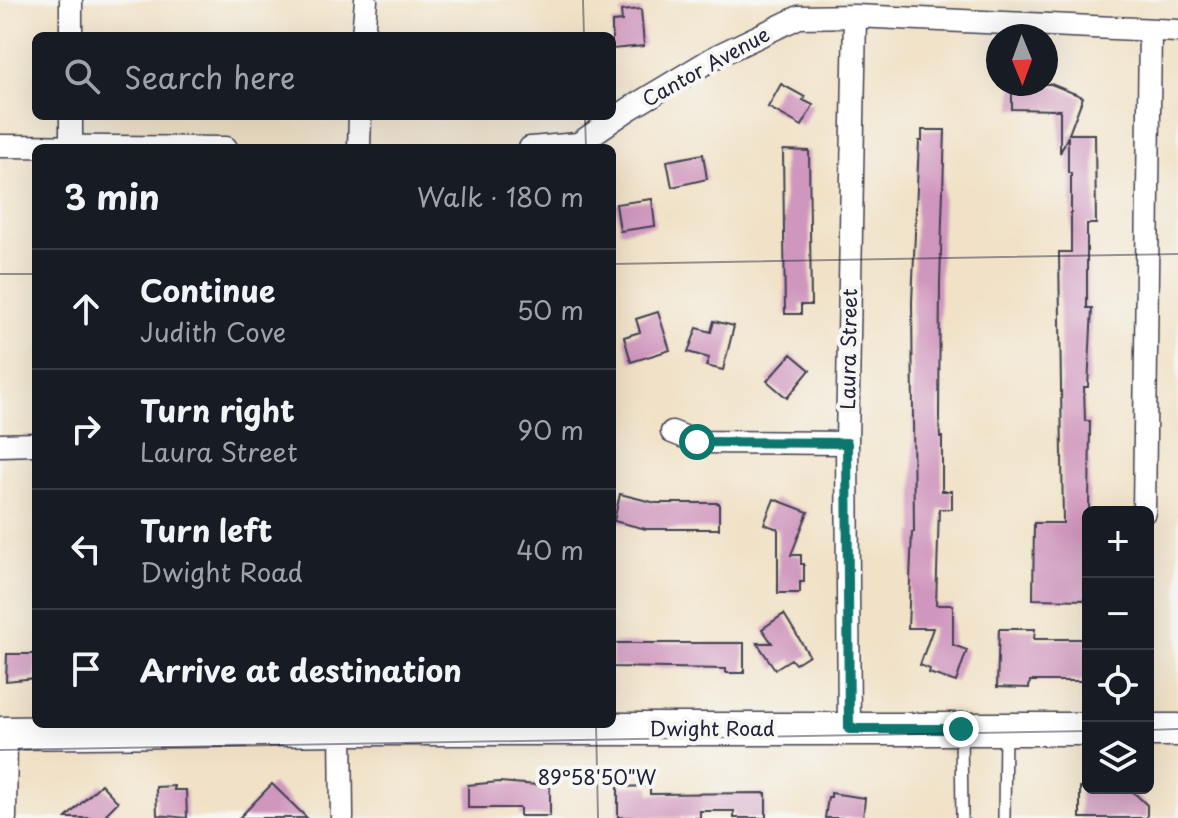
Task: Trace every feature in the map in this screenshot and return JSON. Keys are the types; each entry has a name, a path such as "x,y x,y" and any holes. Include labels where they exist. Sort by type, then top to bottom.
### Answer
{"street":[{"path":"71,0 71,32"},
{"path":"363,32 366,0"},
{"name":"Cantor Avenue","path":"616,118 717,56 799,17 855,16 1178,31"},
{"name":"Laura Street","path":"849,729 847,443 855,16"},
{"path":"1144,506 1150,30"},
{"path":"71,120 71,144"},
{"path":"359,144 360,120"},
{"name":"Cantor Avenue","path":"578,144 613,120"},
{"path":"0,146 32,146"},
{"path":"672,432 697,442 847,443"},
{"path":"0,445 32,444"},
{"name":"Dwight Road","path":"3,734 293,728"},
{"path":"341,728 342,818"},
{"name":"Dwight Road","path":"595,728 1082,729"},
{"path":"1154,730 1178,730"},
{"path":"3,734 5,818"}],"lane":[{"path":"961,729 962,818"},
{"path":"1004,818 1005,729"}],"building":[{"path":"641,9 644,46 616,49 616,32 612,32 612,22 622,21 621,11"},
{"path":"781,84 813,105 802,126 768,107"},
{"path":"1058,87 1083,97 1069,134 1095,134 1096,224 1087,224 1087,308 1092,308 1088,387 1084,387 1085,421 1090,421 1089,506 1082,506 1082,600 1033,599 1034,523 1063,523 1059,252 1071,252 1068,136 1060,153 1060,110 1012,109 1012,96 1058,96"},
{"path":"922,130 945,130 939,416 942,491 952,491 952,509 939,509 936,605 953,605 953,645 967,650 956,682 929,673 930,669 920,665 933,628 908,628 914,532 912,302"},
{"path":"783,150 809,151 811,305 801,305 801,314 785,314"},
{"path":"703,154 707,179 672,187 667,161"},
{"path":"652,199 655,226 620,231 616,204"},
{"path":"658,312 670,350 631,362 624,337 640,332 636,319"},
{"path":"714,321 734,326 723,370 706,366 709,358 688,352 697,328 711,332"},
{"path":"791,354 810,370 787,398 767,381"},
{"path":"620,494 656,503 719,503 719,529 646,529 616,522"},
{"path":"774,499 808,512 791,555 801,555 801,564 804,564 804,582 800,582 800,593 778,593 778,529 764,524"},
{"path":"784,614 809,655 795,664 791,659 775,669 757,643 772,643 762,629"},
{"path":"999,629 1035,629 1034,639 1082,639 1082,681 1030,681 1029,688 997,687"},
{"path":"616,643 744,643 744,673 726,673 726,669 616,667"},
{"path":"7,654 32,654 32,678 6,681"},
{"path":"499,782 550,786 550,816 520,816 520,808 468,808 468,785"},
{"path":"101,784 118,802 106,814 111,818 66,818"},
{"path":"272,784 307,818 239,818"},
{"path":"174,786 174,790 186,790 187,818 157,815 156,787"},
{"path":"650,786 650,794 766,793 766,818 734,818 734,811 700,811 700,818 618,817 618,787"},
{"path":"1080,788 1082,794 1135,794 1147,805 1147,818 1080,818"},
{"path":"831,793 865,798 863,818 825,818"}],"route":[{"path":"697,442 847,443 849,729 961,729"}]}
